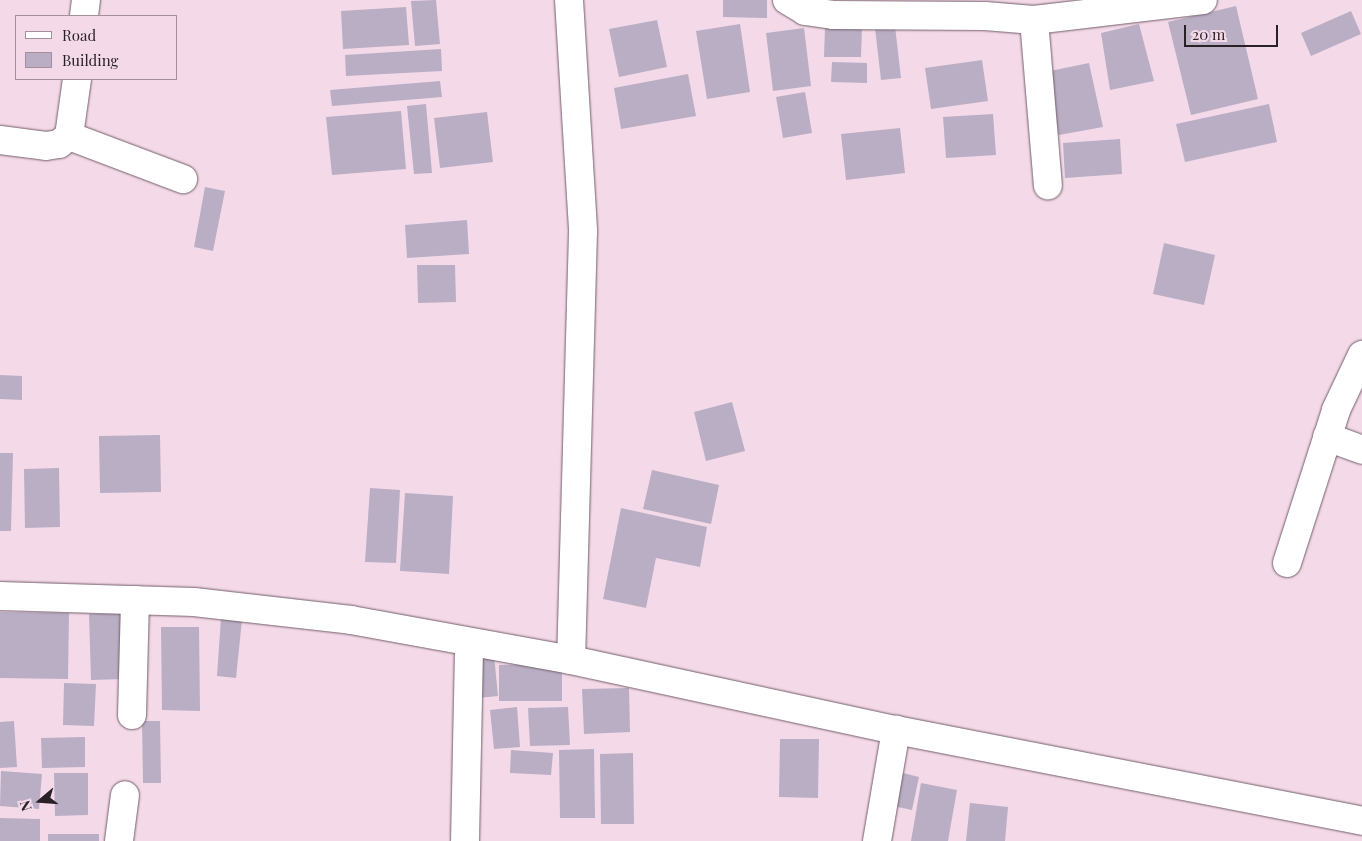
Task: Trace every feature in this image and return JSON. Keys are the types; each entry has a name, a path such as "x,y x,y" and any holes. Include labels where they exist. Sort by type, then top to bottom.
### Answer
{"street":[{"path":"84,15 86,0"},
{"path":"569,0 583,232 571,660"},
{"path":"787,0 805,11 833,15 986,8 1034,20 1203,0"},
{"path":"1034,20 1048,185"},
{"path":"0,140 46,146 59,144 69,136 77,80"},
{"path":"69,136 183,179"},
{"path":"1287,563 1336,410 1362,355"},
{"path":"1327,437 1362,450"},
{"path":"0,596 194,602 351,620 469,643 571,660 896,730 1362,821"},
{"path":"132,715 135,600"},
{"path":"465,841 469,643"},
{"path":"877,841 896,730"},
{"path":"119,841 125,795"}],"building":[{"path":"436,0 440,44 415,46 411,1"},
{"path":"723,0 767,0 767,18 723,17"},
{"path":"1236,6 1258,99 1191,115 1168,22"},
{"path":"406,7 409,45 343,49 341,11"},
{"path":"1351,11 1361,34 1311,56 1301,33"},
{"path":"657,20 667,67 619,77 609,29"},
{"path":"740,24 750,92 707,99 696,31"},
{"path":"1139,24 1154,81 1110,90 1101,33"},
{"path":"895,26 901,78 881,80 875,28"},
{"path":"825,27 862,27 861,57 824,57"},
{"path":"804,28 811,86 773,91 766,33"},
{"path":"441,49 442,71 346,76 345,55"},
{"path":"982,60 988,101 931,109 925,68"},
{"path":"832,62 867,63 867,83 831,82"},
{"path":"1089,63 1103,127 1059,135 1045,72"},
{"path":"688,74 696,116 621,129 614,88"},
{"path":"440,81 442,97 332,106 330,90"},
{"path":"805,92 812,133 783,138 776,97"},
{"path":"426,104 432,173 414,174 407,106"},
{"path":"1269,104 1277,142 1185,162 1176,124"},
{"path":"401,111 406,169 332,175 326,117"},
{"path":"487,112 493,162 440,168 434,118"},
{"path":"993,114 996,155 946,158 943,117"},
{"path":"900,128 905,173 846,180 841,134"},
{"path":"1120,139 1122,174 1065,178 1063,143"},
{"path":"205,187 225,191 213,251 194,247"},
{"path":"467,220 469,254 407,258 405,225"},
{"path":"1164,243 1215,255 1204,305 1153,294"},
{"path":"417,265 455,265 456,302 418,303"},
{"path":"0,375 22,376 22,400 0,399"},
{"path":"732,402 745,451 706,461 694,412"},
{"path":"160,435 161,492 100,493 99,436"},
{"path":"0,453 13,453 11,531 0,531"},
{"path":"59,468 60,527 25,528 24,469"},
{"path":"652,470 719,485 711,524 643,509"},
{"path":"370,488 400,490 396,563 365,562"},
{"path":"405,493 453,496 449,574 400,571"},
{"path":"621,508 707,527 700,567 656,558 646,608 603,599"},
{"path":"0,612 69,613 68,679 0,678"},
{"path":"124,613 125,679 91,680 89,614"},
{"path":"221,618 242,620 236,678 217,676"},
{"path":"161,627 199,627 200,711 162,710"},
{"path":"494,655 498,696 478,698 474,657"},
{"path":"562,664 562,701 499,701 499,665"},
{"path":"64,683 96,684 94,726 63,725"},
{"path":"629,688 630,732 584,734 582,689"},
{"path":"517,707 520,747 494,749 490,710"},
{"path":"568,707 570,745 530,746 528,708"},
{"path":"14,721 17,767 0,768 0,722"},
{"path":"142,721 160,721 161,783 143,783"},
{"path":"85,737 85,767 42,768 41,738"},
{"path":"780,739 819,739 818,798 779,797"},
{"path":"594,749 595,818 560,818 559,750"},
{"path":"511,750 553,753 551,775 510,773"},
{"path":"633,753 634,824 601,824 600,754"},
{"path":"1,771 42,774 39,809 0,806"},
{"path":"899,772 919,777 912,810 893,806"},
{"path":"54,773 88,773 88,815 55,816"},
{"path":"921,783 957,790 948,841 911,841"},
{"path":"970,803 1008,807 1005,841 966,841"},
{"path":"0,818 40,819 40,841 0,841"},
{"path":"48,834 99,834 99,841 48,841"}]}
